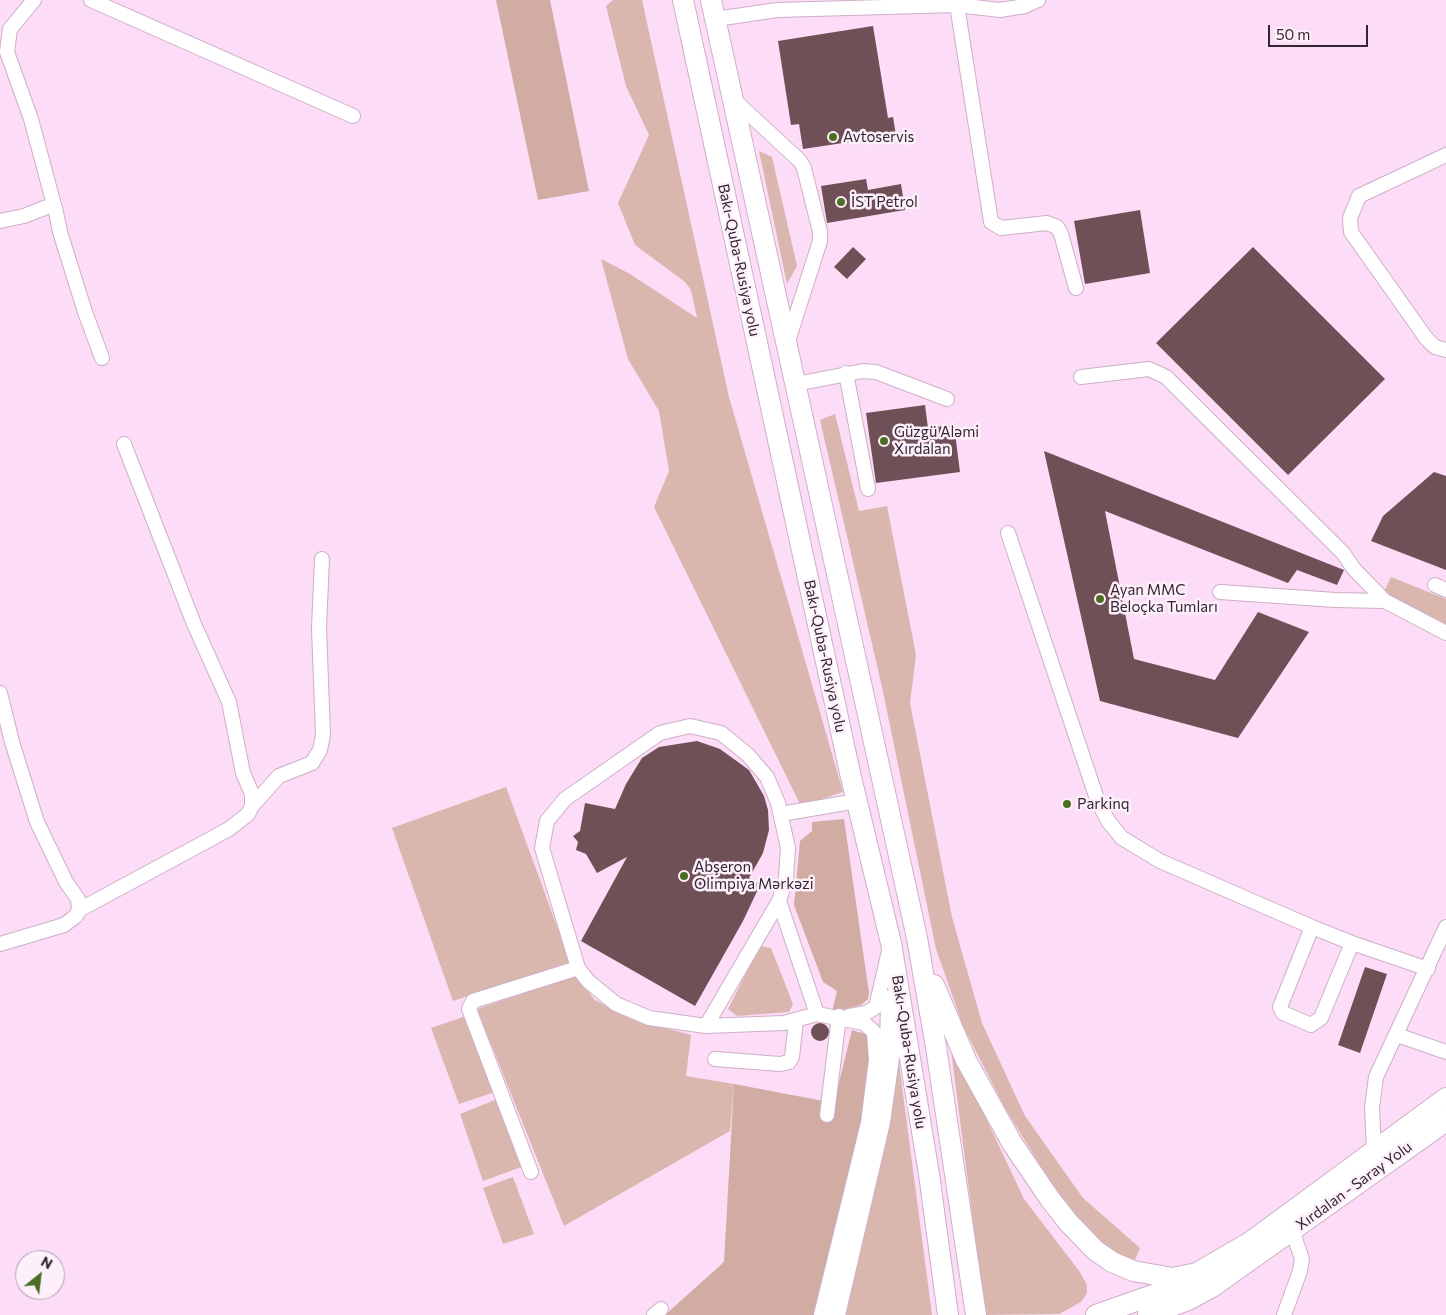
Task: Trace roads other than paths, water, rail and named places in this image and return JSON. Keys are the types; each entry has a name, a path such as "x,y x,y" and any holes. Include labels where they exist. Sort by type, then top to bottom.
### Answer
{"highway":[{"name":"Bakı-Quba-Rusiya yolu","path":"683,0 856,801 891,943 929,1174 948,1315"},
{"name":"Bakı-Quba-Rusiya yolu","path":"713,10 916,938 936,1047 976,1315"},
{"path":"916,938 954,1036 980,1088 1032,1174 1068,1222 1090,1245 1112,1262 1133,1271 1158,1277 1173,1278 1197,1274 1258,1247"},
{"path":"835,1315 884,1098 890,1051 891,943"},
{"path":"1148,1315 1199,1294 1374,1150 1446,1098"},
{"name":"Xırdalan - Saray Yolu","path":"1258,1247 1292,1230 1446,1121"},
{"path":"1096,1315 1189,1284 1258,1247"},
{"path":"1190,1315 1258,1247"}],"lane":[{"path":"34,0 10,29 7,52 31,119 85,312 102,358"},
{"path":"91,0 353,116"},
{"path":"713,10 957,5 1000,10 1025,6 1038,0"},
{"path":"957,5 991,222 1001,228 1047,223 1056,227 1061,234 1076,288"},
{"path":"733,99 800,161 804,168 820,232 820,241 787,344"},
{"path":"1446,155 1360,196 1350,218 1351,232 1426,338 1434,347 1446,350"},
{"path":"0,221 54,205"},
{"path":"1081,377 1150,368 1166,377 1343,553 1354,569 1386,601 1446,633"},
{"path":"796,384 863,371 876,372 947,399"},
{"path":"846,374 868,489"},
{"path":"124,444 194,624 228,702 243,772 252,794 252,806"},
{"path":"1008,533 1097,799 1108,821 1122,838 1160,861 1312,927 1428,969"},
{"path":"0,944 64,925 76,916 80,910 229,829 248,814 252,806 279,776 312,763 320,750 322,735 319,628 322,559"},
{"path":"1220,592 1335,600 1386,601"},
{"path":"0,693 12,742 37,822 66,882 78,899 80,910"},
{"path":"706,1026 779,901 788,865 785,831 781,814 767,777 748,755 721,733 690,726 660,733 566,799 547,822 542,848 578,968 603,994 632,1012 668,1022 706,1026 761,1026 817,1014 838,1016 869,1025 876,1040 876,1060 868,1123 821,1315"},
{"path":"781,814 856,801"},
{"path":"779,901 817,1014"},
{"path":"1312,927 1280,1007 1283,1013 1311,1025 1322,1018 1352,943"},
{"path":"1374,1150 1373,1094 1376,1078 1446,927"},
{"path":"838,1016 866,1013 876,1007 891,943"},
{"path":"531,1172 470,1009 473,1001 578,968"},
{"path":"827,1115 838,1016"},
{"path":"715,1059 780,1064 789,1062 792,1056 796,1020"},
{"path":"1397,1035 1446,1052"},
{"path":"1284,1315 1300,1271 1302,1258 1292,1230"}],"place":[{"name":"Avtoservis","path":"833,137"},
{"name":"İST Petrol","path":"841,202"},
{"name":"Güzgü Aləmi Xırdalan","path":"884,441"},
{"name":"Ayan MMC Beloçka Tumları","path":"1100,599"},
{"name":"Parkinq","path":"1067,804"},
{"name":"Abşeron Olimpiya Mərkəzi","path":"684,876"}]}
